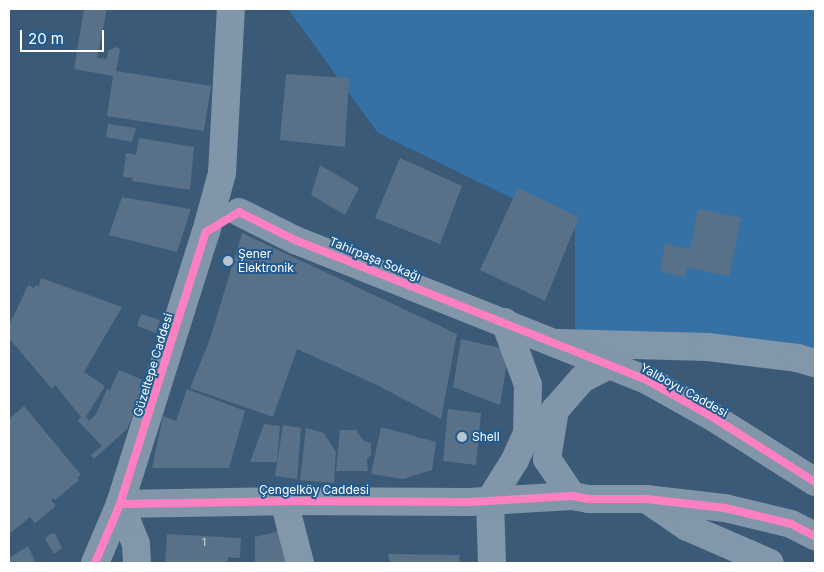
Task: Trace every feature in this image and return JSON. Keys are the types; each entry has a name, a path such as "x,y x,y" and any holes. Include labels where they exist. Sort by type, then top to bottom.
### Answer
{"main road":[{"name":"Güzeltepe Caddesi","path":"120,504 206,232 222,173 231,9"},
{"path":"206,232 239,212 222,173"},
{"name":"Tahirpaşa Sokağı","path":"239,212 295,240 505,322"},
{"path":"490,500 515,460 527,433 528,385 505,322"},
{"name":"Yalıboyu Caddesi","path":"505,322 644,379 711,416 815,482"},
{"path":"609,365 582,379 555,410 547,460 572,496 589,499 646,499 725,508 791,524 815,536"},
{"name":"Çengelköy Caddesi","path":"120,504 284,501 469,502 572,496"},
{"path":"95,563 120,504"}],"street":[{"path":"556,343 708,347 815,362"},
{"path":"646,499 687,527 770,563"},
{"path":"490,500 492,563"},
{"path":"284,501 300,563"},
{"path":"120,504 136,544 137,563"}],"shaded area":[{"path":"288,9 815,9 815,362 575,333 575,229 378,133"}],"building":[{"path":"84,9 107,9 97,58 107,59 108,51 116,47 120,49 116,71 211,86 204,131 107,116 113,76 74,69"},
{"path":"286,74 349,78 345,147 280,140"},
{"path":"108,124 136,128 132,142 106,137"},
{"path":"139,138 194,147 190,190 132,181 133,178 123,177 126,153 136,155"},
{"path":"400,158 462,186 440,244 375,218"},
{"path":"320,165 359,188 345,215 311,195"},
{"path":"518,188 579,217 545,301 480,270"},
{"path":"122,197 191,209 177,252 109,235"},
{"path":"698,209 741,218 729,276 687,267 685,277 660,271 665,244 690,249"},
{"path":"242,233 457,334 441,419 375,384 297,349 273,417 190,388 210,339"},
{"path":"41,278 122,307 84,372 105,386 86,417 89,421 96,414 107,389 110,390 119,370 148,382 127,429 94,459 91,455 102,446 78,421 81,417 55,385 52,389 9,338 9,326 28,285 34,288 36,285 39,286"},
{"path":"141,314 160,320 156,333 137,326"},
{"path":"461,339 509,350 500,405 453,387"},
{"path":"187,389 245,411 229,468 152,468 163,416 176,421"},
{"path":"24,406 81,475 77,478 79,480 55,500 53,498 51,500 56,506 35,523 30,517 9,534 9,419"},
{"name":"Shell","path":"448,409 481,413 476,465 443,461"},
{"path":"264,424 280,426 277,462 250,462"},
{"path":"283,425 301,428 297,479 275,476"},
{"path":"381,427 436,442 432,470 403,479 371,474"},
{"path":"306,428 324,433 336,452 334,483 300,480"},
{"path":"340,430 356,430 364,441 371,443 371,455 367,459 368,471 336,471"},
{"path":"283,530 295,563 255,563 255,537"},
{"path":"55,533 62,548 54,554 45,539 50,534"},
{"path":"167,534 241,538 240,558 228,557 227,563 165,563"},
{"path":"28,546 36,563 9,563 9,558"},
{"path":"388,554 459,555 460,563 390,563"}],"cycle path":[{"path":"95,563 120,504 206,232 239,212 295,240 645,379 711,416 815,482"},
{"path":"120,504 284,501 469,502 572,496 589,499 646,499 725,508 791,524 815,536"}],"place":[{"name":"Şener Elektronik","path":"228,261"},
{"name":"Shell","path":"462,437"}]}
